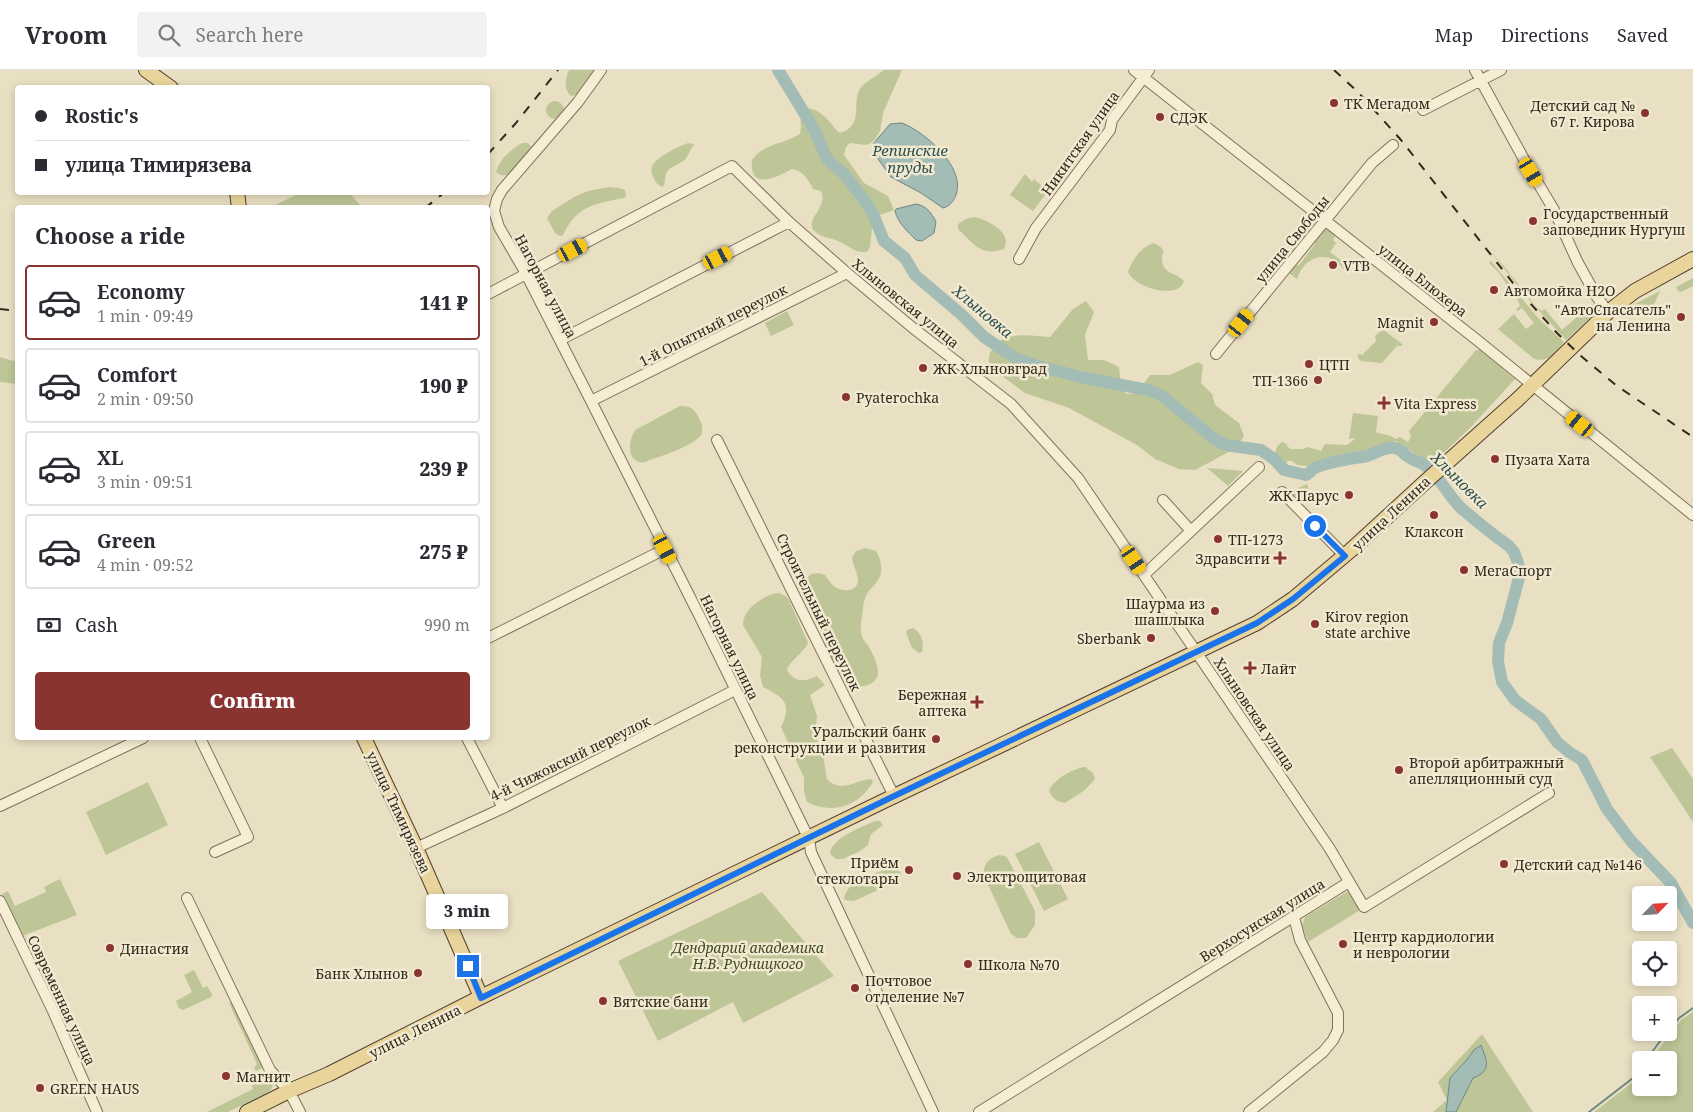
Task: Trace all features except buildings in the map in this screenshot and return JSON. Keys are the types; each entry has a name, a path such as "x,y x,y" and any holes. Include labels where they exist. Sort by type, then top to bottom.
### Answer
{"main road":[{"path":"146,70 166,85"},
{"name":"улица Ленина","path":"247,1112 329,1074 894,796 1257,623 1293,600 1345,556 1533,385 1608,312 1642,286 1693,259"},
{"name":"улица Тимирязева","path":"365,740 416,848 481,998"}],"street":[{"name":"Нагорная улица","path":"601,70 578,102 502,190 494,211 496,219 591,401 809,838 811,852 933,1112"},
{"name":"улица Блюхера","path":"1134,70 1146,74 1693,515"},
{"path":"1475,70 1554,210 1578,263 1597,297 1608,312"},
{"path":"1423,110 1501,70"},
{"name":"Никитская улица","path":"1019,259 1036,228 1110,130 1112,120 1146,74"},
{"name":"улица Свободы","path":"1216,354 1372,163 1393,145"},
{"name":"Хлыновская улица","path":"526,275 732,166 789,222 847,273 913,328 1011,404 1083,483 1330,849 1349,882"},
{"path":"560,340 789,222"},
{"name":"1-й Опытный переулок","path":"591,401 847,273"},
{"path":"490,293 526,275"},
{"name":"Строительный переулок","path":"718,440 894,796"},
{"path":"1144,575 1260,467"},
{"path":"1282,492 1345,556"},
{"path":"1163,500 1191,531"},
{"path":"490,637 665,549"},
{"name":"4-й Чижовский переулок","path":"416,848 503,808 735,690"},
{"path":"0,806 139,740"},
{"path":"201,740 248,837 215,852"},
{"path":"469,740 503,808"},
{"path":"1349,882 1364,907 1550,793"},
{"name":"Верхосунская улица","path":"979,1112 1349,882"},
{"path":"187,898 270,1070 289,1091 300,1112"},
{"name":"Современная улица","path":"0,901 53,1011 97,1112"},
{"path":"1249,1112 1324,1052 1338,1030 1338,1013 1300,940 1294,917"}],"green space":[{"path":"569,70 595,70 579,94 571,96 568,93 566,84"},
{"path":"884,70 902,70 883,113 880,131 871,143 865,145 850,143 846,147 844,155 864,183 888,196 894,210 880,215 873,220 870,247 867,252 862,252 822,236 814,230 812,226 813,221 823,198 821,191 813,189 802,174 792,169 772,178 759,179 752,170 752,160 768,147 800,134 800,113 807,108 821,114 838,132 840,133 848,129 855,119 860,89"},
{"path":"551,101 559,101 564,106 562,117 551,119 546,114 546,106"},
{"path":"522,143 528,143 533,149 521,164 506,175 496,172 510,151"},
{"path":"688,143 694,144 685,160 669,169 664,185 660,186 652,175 651,169 653,165 665,154"},
{"path":"1025,174 1032,182 1034,179 1048,191 1033,211 1010,195"},
{"path":"609,187 625,190 626,196 587,208 574,218 563,235 560,236 555,233 547,218 552,211 574,197 588,191"},
{"path":"296,195 351,195 360,205 275,205"},
{"path":"974,217 988,222 1002,232 1006,241 1004,249 989,251 978,248 958,229 958,224"},
{"path":"1325,228 1336,234 1333,240 1336,243 1330,252 1347,265 1351,271 1346,273 1334,260 1320,257 1306,264 1297,279 1289,271 1295,265 1299,265 1315,244 1313,239"},
{"path":"1154,243 1162,248 1164,252 1162,262 1166,270 1184,281 1180,287 1174,290 1156,290 1138,283 1128,272 1138,255"},
{"path":"1490,251 1537,308 1542,311 1545,309 1562,330 1592,304 1594,307 1593,315 1566,340 1530,301"},
{"path":"1491,261 1539,319 1564,342 1547,359 1538,360 1533,358 1498,329 1514,314 1526,329 1534,323 1522,308 1518,311 1516,309 1520,306 1518,301 1499,273 1489,263"},
{"path":"1693,278 1693,286 1681,292 1678,291 1676,287"},
{"path":"1660,291 1652,309 1648,310 1631,306"},
{"path":"1086,301 1094,312 1085,335 1088,360 1104,360 1119,367 1121,387 1126,394 1137,393 1150,375 1170,375 1198,362 1203,365 1201,383 1212,394 1215,405 1239,423 1244,436 1236,448 1195,470 1179,469 1155,459 1137,445 1069,408 1025,393 991,368 989,356 997,343 1003,339 1026,335 1050,337 1073,309"},
{"path":"787,311 794,325 771,336 765,323"},
{"path":"1382,330 1402,344 1402,346 1397,346 1382,363 1361,361 1358,358 1358,354 1362,355 1376,341 1375,336"},
{"path":"1476,350 1480,350 1515,379 1470,428 1434,462 1423,459 1395,441 1386,446 1379,446 1365,455 1353,454 1345,459 1327,461 1316,467 1297,465 1292,461 1288,461 1286,462 1290,467 1288,471 1283,472 1278,469 1275,458 1276,451 1282,442 1290,449 1308,447 1321,451 1325,444 1347,445 1356,438 1349,439 1353,413 1378,416 1376,432 1396,439 1400,437 1408,442 1411,436 1409,431"},
{"path":"0,357 15,361 15,384 0,382"},
{"path":"680,406 689,407 696,413 702,425 701,435 684,447 645,462 639,462 634,459 631,455 630,447 635,430"},
{"path":"1207,468 1243,471 1228,486"},
{"path":"1307,484 1309,490 1300,502 1290,492"},
{"path":"865,548 876,551 881,565 880,576 866,596 861,627 862,637 873,655 878,670 875,680 870,684 852,687 837,670 833,662 804,592 803,582 811,574 819,573 825,575 838,589 852,589 857,585 858,581 852,558 856,551"},
{"path":"779,593 787,597 790,602 808,643 787,670 793,677 801,680 817,676 825,685 810,695 817,716 815,734 823,755 827,779 832,783 843,786 871,779 873,782 860,797 845,806 826,808 807,802 804,791 804,778 781,727 786,706 781,698 763,687 760,676 762,657 743,625 746,614 755,604 767,596"},
{"path":"913,628 922,638 922,652 919,653 912,648 906,632"},
{"path":"1672,748 1693,779 1693,822 1650,757"},
{"path":"1085,767 1093,773 1095,779 1085,790 1065,803 1053,798 1049,791 1059,779 1069,772"},
{"path":"148,782 168,825 106,855 86,812"},
{"path":"875,821 880,821 883,825 871,834 868,845 860,851 843,859 836,859 830,854 832,848 841,838"},
{"path":"1039,842 1068,899 1044,911 1015,854"},
{"path":"999,855 1005,856 1008,859 1035,911 1035,925 1026,938 1017,938 1011,934 984,876 984,868 987,862"},
{"path":"887,869 898,869 901,874 900,880 854,901 844,900 849,888 854,884 867,876"},
{"path":"60,879 77,915 22,936 2,894 8,891 15,906 46,892 44,887"},
{"path":"1348,891 1351,892 1362,909 1308,942 1302,926 1305,917"},
{"name":"Дендрарий академика Н.В. Рудницкого","path":"762,892 834,976 743,1023 733,1002 658,1041 618,961"},
{"path":"194,970 203,988 207,986 212,994 211,997 183,1010 179,1008 176,1001 192,992 184,975"},
{"path":"233,1001 264,1067 256,1071 254,1068 257,1064 229,1003"},
{"path":"1693,1012 1693,1112 1594,1112 1632,1083 1632,1096 1677,1096 1677,1051 1657,1051 1665,1041 1677,1041 1677,1025 1682,1019"},
{"path":"1482,1034 1533,1112 1433,1112 1447,1100 1438,1082"},
{"path":"268,1077 273,1085 271,1090 265,1094 228,1112 207,1112 253,1089 252,1085"}],"water":[{"name":"Репинские пруды","path":"902,123 932,142 949,162 955,173 957,184 956,195 948,206 943,208 921,193 891,177 878,159 873,144 890,124"},
{"name":"Репинские пруды","path":"916,204 928,210 936,222 934,233 922,241 916,240 906,230 895,211 896,209"},
{"path":"1481,1045 1486,1061 1485,1069 1473,1078 1456,1112 1446,1112 1450,1078 1474,1050"}],"waterway":[{"name":"Хлыновка","path":"778,70 814,129 826,157 844,174 865,201 873,214 884,241 905,258 915,275 962,315 984,337 1017,359 1085,378 1148,390 1161,395 1213,438 1225,445 1261,450 1274,459 1284,470 1306,475 1321,466 1366,456 1390,448 1399,449 1409,458 1427,467 1461,508 1509,546 1514,552 1518,563 1520,574 1507,623 1499,643 1498,661 1502,682 1515,700 1541,719 1557,742 1582,760 1607,809 1631,841 1671,883 1693,923"},
{"path":"1677,1021 1693,1008"},
{"path":"1653,1051 1660,1041"},
{"path":"1589,1112 1632,1079"}],"railway":[{"path":"490,152 516,123 558,70"},
{"path":"1334,70 1358,92 1401,140 1520,292 1557,333 1617,386 1693,437"},
{"path":"429,205 441,195"},
{"path":"0,309 15,311"}],"place":[{"name":"ТК Мегадом","path":"1334,103"},
{"name":"Детский сад № 67 г. Кирова","path":"1645,113"},
{"name":"СДЭК","path":"1160,117"},
{"name":"Государственный заповедник Нургуш","path":"1533,221"},
{"name":"VTB","path":"1333,265"},
{"name":"Автомойка H2O","path":"1494,290"},
{"name":"\"АвтоСпасатель\" на Ленина","path":"1681,317"},
{"name":"Magnit","path":"1434,322"},
{"name":"ЦТП","path":"1309,364"},
{"name":"ЖК Хлыновград","path":"923,368"},
{"name":"ТП-1366","path":"1318,380"},
{"name":"Pyaterochka","path":"846,397"},
{"name":"Vita Express","path":"1384,403"},
{"name":"Пузата Хата","path":"1495,459"},
{"name":"ЖК Парус","path":"1349,495"},
{"name":"Клаксон","path":"1434,515"},
{"name":"ТП-1273","path":"1218,539"},
{"name":"Здравсити","path":"1280,558"},
{"name":"МегаСпорт","path":"1464,570"},
{"name":"Шаурма из шашлыка","path":"1215,611"},
{"name":"Kirov region state archive","path":"1315,624"},
{"name":"Sberbank","path":"1151,638"},
{"name":"Лайт","path":"1250,668"},
{"name":"Бережная аптека","path":"977,702"},
{"name":"Уральский банк реконструкции и развития","path":"936,739"},
{"name":"Второй арбитражный апелляционный суд","path":"1399,770"},
{"name":"Детский сад №146","path":"1504,864"},
{"name":"Приём стеклотары","path":"909,870"},
{"name":"Электрощитовая","path":"957,876"},
{"name":"Центр кардиологии и неврологии","path":"1343,944"},
{"name":"Династия","path":"110,948"},
{"name":"Школа №70","path":"968,964"},
{"name":"Банк Хлынов","path":"418,973"},
{"name":"Почтовое отделение №7","path":"855,988"},
{"name":"Вятские бани","path":"603,1001"},
{"name":"Магнит","path":"226,1076"},
{"name":"GREEN HAUS","path":"40,1088"}],"route":[{"path":"468,966 481,998 890,798 1257,623 1293,599 1345,556 1315,526"}]}
